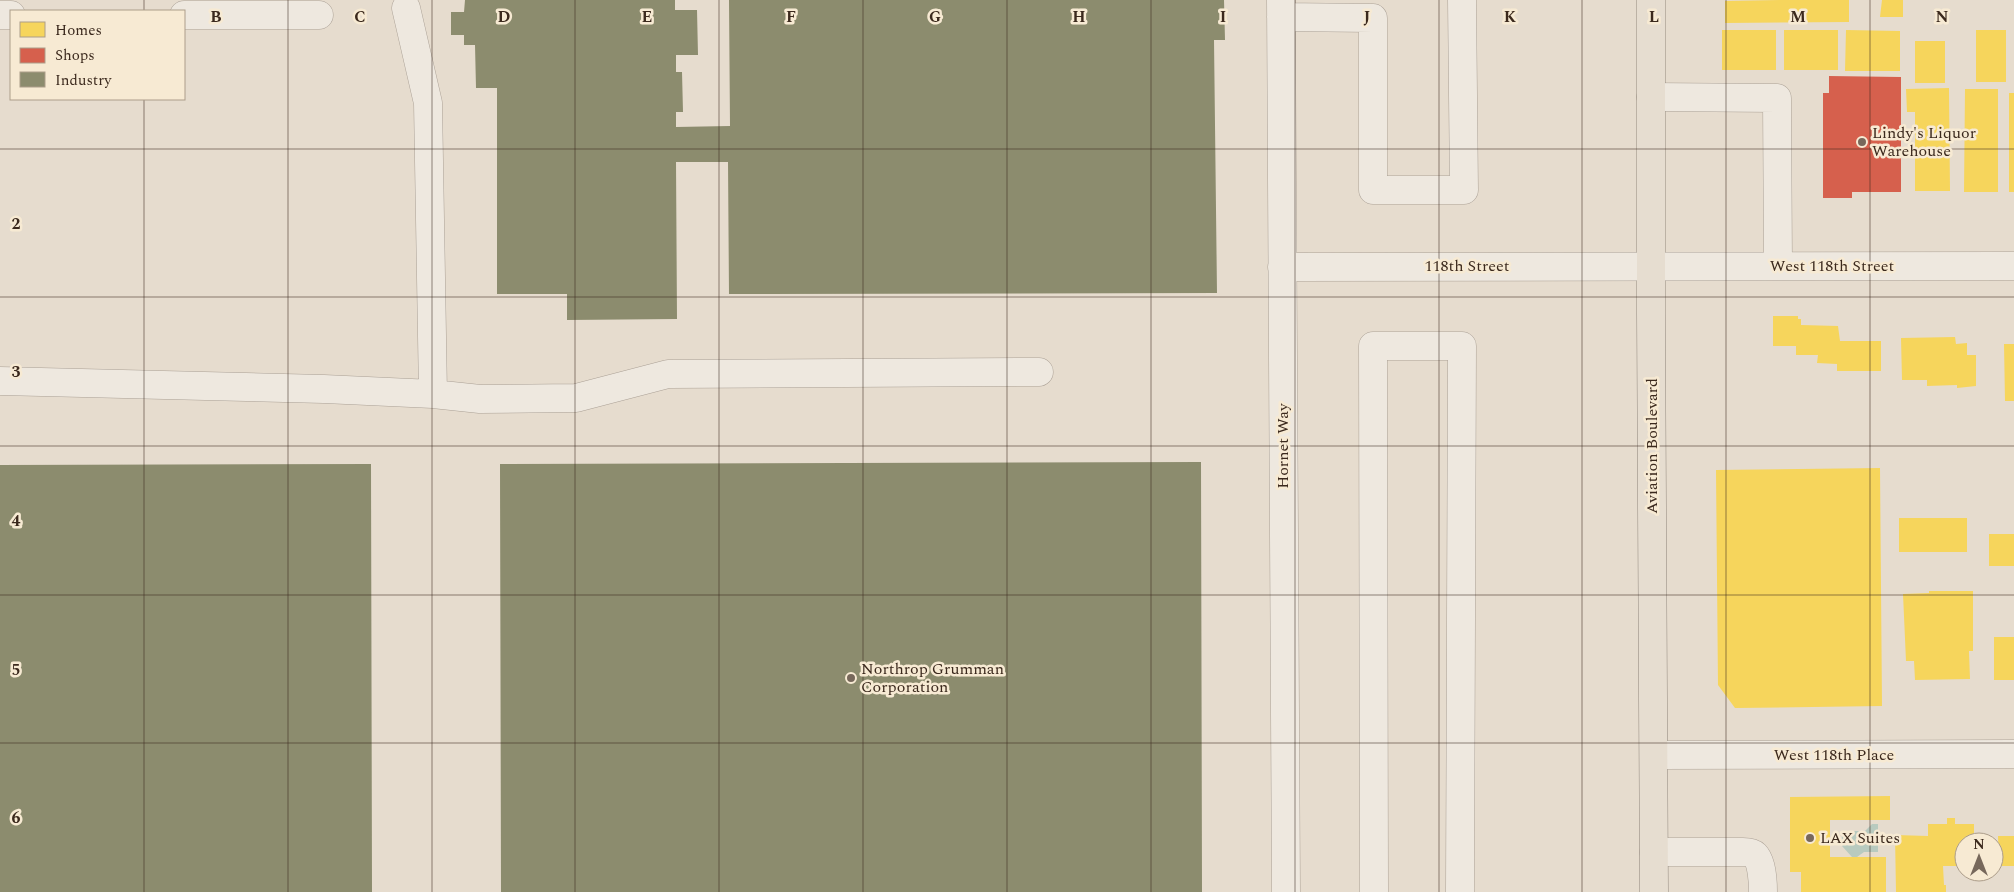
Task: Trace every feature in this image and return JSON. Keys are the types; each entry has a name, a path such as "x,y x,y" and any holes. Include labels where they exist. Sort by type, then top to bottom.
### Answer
{"main road":[{"name":"Aviation Boulevard","path":"1651,0 1654,892"}],"street":[{"path":"1282,9 1373,9 1373,190 1464,190 1462,0"},
{"path":"406,8 428,103 433,394"},
{"name":"Hornet Way","path":"1282,9 1286,892"},
{"path":"185,14 319,14"},
{"path":"1650,96 1777,98 1778,265"},
{"name":"118th Street","path":"1282,267 1651,265"},
{"name":"West 118th Street","path":"1651,265 2014,266"},
{"path":"1374,892 1373,346 1462,346 1460,892"},
{"path":"0,382 324,389 433,394 480,399 576,398 668,374 1039,372"},
{"name":"West 118th Place","path":"1654,755 2014,754"},
{"path":"1654,852 1753,853 1757,858 1763,883 1763,892"}],"shaded area":[{"path":"1872,824 1878,824 1878,852 1864,852 1857,857 1852,857 1842,846 1842,831 1865,831"}],"building: Homes":[{"path":"1849,0 1849,22 1725,23 1725,1"},
{"path":"1882,0 1903,0 1903,17 1880,17"},
{"path":"1722,30 1776,30 1776,70 1722,70"},
{"path":"1784,30 1838,30 1838,70 1784,70"},
{"path":"1846,30 1900,31 1900,71 1845,71"},
{"path":"1976,30 2006,30 2006,82 1976,82"},
{"path":"1915,41 1945,41 1945,83 1915,83"},
{"path":"1949,88 1950,191 1915,191 1915,112 1907,112 1906,89"},
{"path":"1965,89 1998,89 1998,192 1964,192"},
{"path":"2009,93 2014,93 2014,192 2009,192"},
{"path":"1773,316 1798,316 1798,319 1801,319 1801,325 1838,326 1840,341 1881,341 1881,371 1837,371 1837,364 1817,363 1818,355 1796,355 1796,346 1773,346"},
{"path":"1955,337 1956,344 1967,343 1967,355 1976,355 1976,386 1957,388 1957,385 1927,386 1927,380 1902,380 1901,338"},
{"path":"2004,344 2014,344 2014,401 2005,401"},
{"path":"1880,468 1882,706 1735,708 1718,685 1716,470"},
{"path":"1899,518 1967,518 1967,552 1899,552"},
{"path":"1989,534 2014,534 2014,566 1989,566"},
{"path":"1929,591 1973,591 1973,651 1969,651 1970,679 1915,680 1914,661 1906,661 1903,594 1929,593"},
{"path":"1994,637 2014,637 2014,680 1994,680"},
{"name":"LAX Suites","path":"1890,796 1890,820 1830,820 1830,857 1886,857 1886,892 1801,892 1801,872 1790,872 1790,797"},
{"path":"1947,818 1955,818 1955,824 1974,824 1974,832 1954,832 1954,866 1943,866 1946,892 1896,892 1895,835 1928,836 1928,824 1947,824"},
{"path":"2004,836 2014,836 2014,866 2004,866"}],"building: Shops":[{"name":"Lindy's Liquor Warehouse","path":"1829,76 1901,77 1901,192 1852,192 1852,198 1823,198 1823,93 1829,93"}],"building: Industry":[{"path":"465,0 675,0 675,10 697,10 698,55 676,55 676,72 682,72 683,112 676,112 676,127 730,126 729,0 1224,0 1225,40 1214,40 1217,293 729,294 728,162 676,162 677,319 567,320 567,294 497,294 497,88 476,88 475,45 464,45 464,35 451,35 451,12 464,12"},
{"name":"Northrop Grumman Corporation","path":"1201,462 1202,892 501,892 500,464"},
{"path":"371,464 372,892 0,892 0,465"}],"place":[{"name":"Lindy's Liquor Warehouse","path":"1862,142"},
{"name":"Northrop Grumman Corporation","path":"851,678"},
{"name":"LAX Suites","path":"1810,838"}]}
